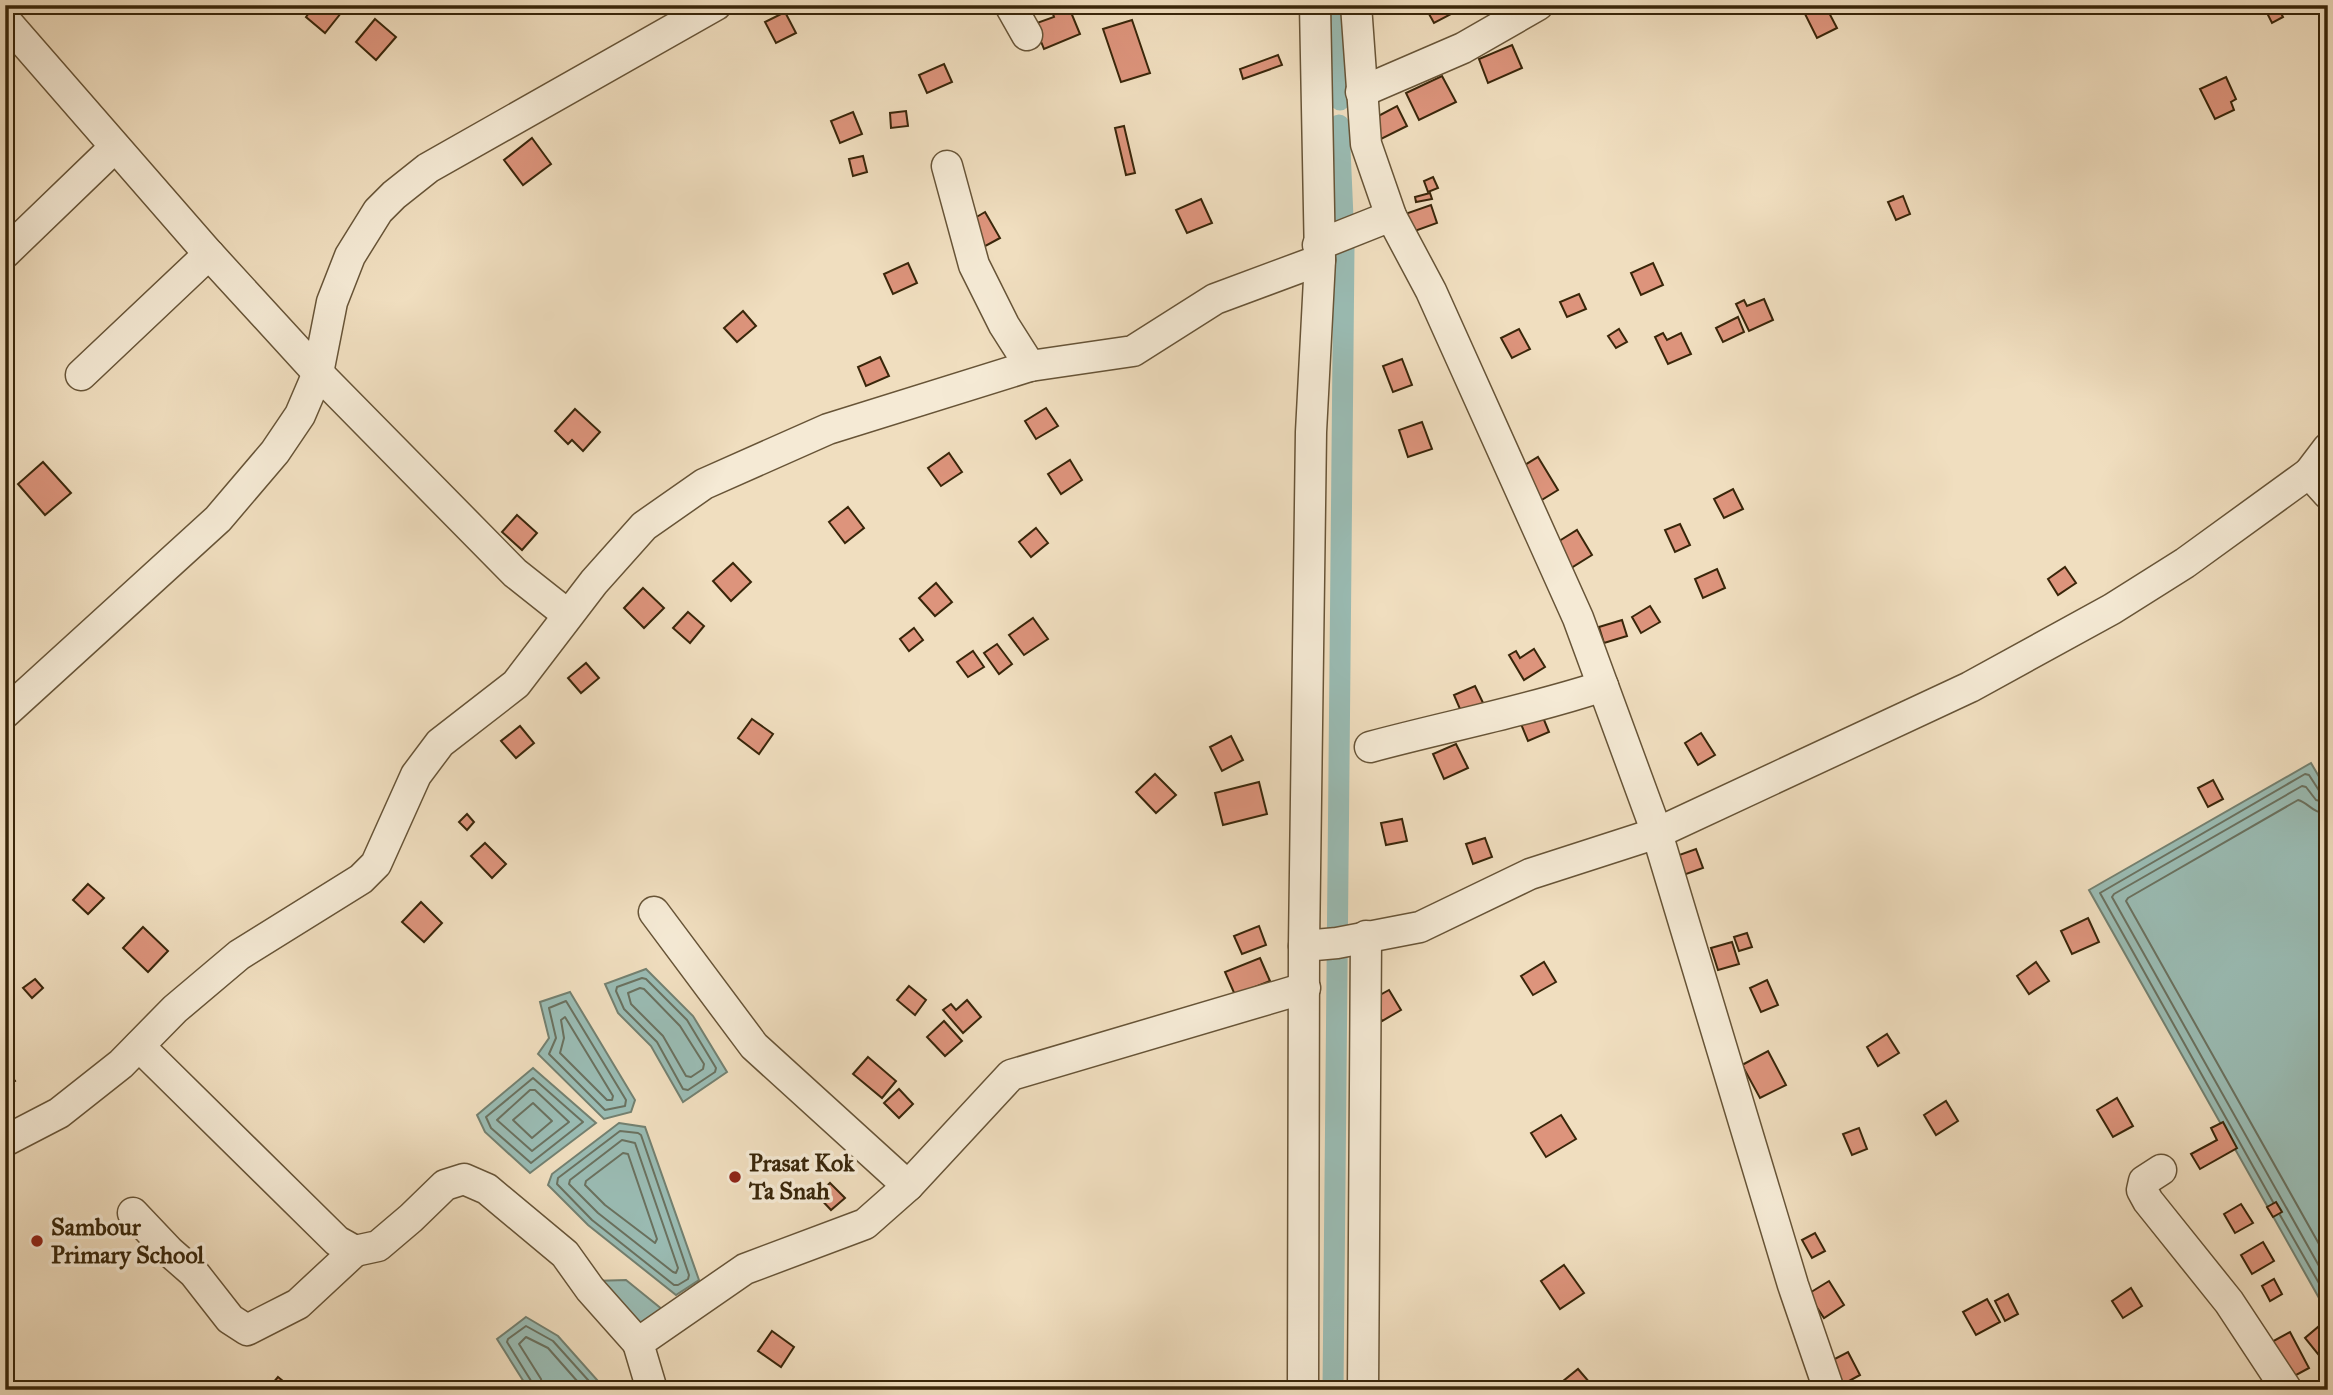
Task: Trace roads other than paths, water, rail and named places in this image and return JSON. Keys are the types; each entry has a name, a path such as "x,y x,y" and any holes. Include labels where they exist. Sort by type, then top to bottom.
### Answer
{"street":[{"path":"1010,5 1027,35"},
{"path":"1303,1390 1304,946 1311,432 1319,253 1315,5"},
{"path":"1356,5 1366,144 1391,216 1431,290 1578,618 1657,833 1793,1285 1829,1390"},
{"path":"1317,115 1362,103 1538,5"},
{"path":"5,713 218,519 275,452 300,415 318,373 332,302 350,256 378,211 428,168 696,10"},
{"path":"10,38 115,147 318,373 515,573 568,615"},
{"path":"5,253 115,147"},
{"path":"947,166 974,265 1004,325 1030,366"},
{"path":"5,1141 59,1113 121,1064 175,1009 239,955 362,879 376,864 416,775 440,743 516,684 594,582 644,526 704,484 828,429 1030,366 1133,351 1215,299 1319,253 1391,216"},
{"path":"81,375 209,254"},
{"path":"1304,946 1337,943 1420,927 1530,874 1657,833 1970,687 2100,615 2318,483 2328,448"},
{"path":"1370,747 1445,726 1559,700 1603,686"},
{"path":"654,912 754,1046 908,1186"},
{"path":"1363,1390 1366,936"},
{"path":"639,1343 745,1269 866,1224 908,1186 1011,1075 1305,988"},
{"path":"139,1046 337,1241 355,1251"},
{"path":"2161,1170 2144,1181 2142,1190 2148,1201 2229,1302 2287,1390"},
{"path":"133,1213 194,1273 230,1319 247,1330 298,1304 355,1251 379,1246 445,1185 464,1179 487,1189 565,1254 590,1289 639,1343 652,1390"}],"water":[{"path":"2311,763 2328,792 2328,1314 2089,890"},
{"path":"646,969 693,1016 727,1072 683,1102 651,1046 618,1013 605,984"},
{"path":"570,992 635,1100 631,1112 604,1119 538,1054 549,1038 540,1002"},
{"path":"533,1068 596,1123 530,1173 485,1132 477,1115"},
{"path":"619,1123 645,1127 699,1280 676,1295 588,1225 548,1185 552,1174"},
{"path":"626,1280 663,1310 633,1334 593,1281"},
{"path":"526,1317 558,1336 606,1390 529,1390 497,1339"}],"waterway":[{"path":"1338,5 1340,100"},
{"path":"1339,125 1343,218"},
{"path":"1333,1390 1344,247"}],"place":[{"name":"Prasat Kok Ta Snah","path":"735,1177"},
{"name":"Sambour Primary School","path":"37,1241"}]}
